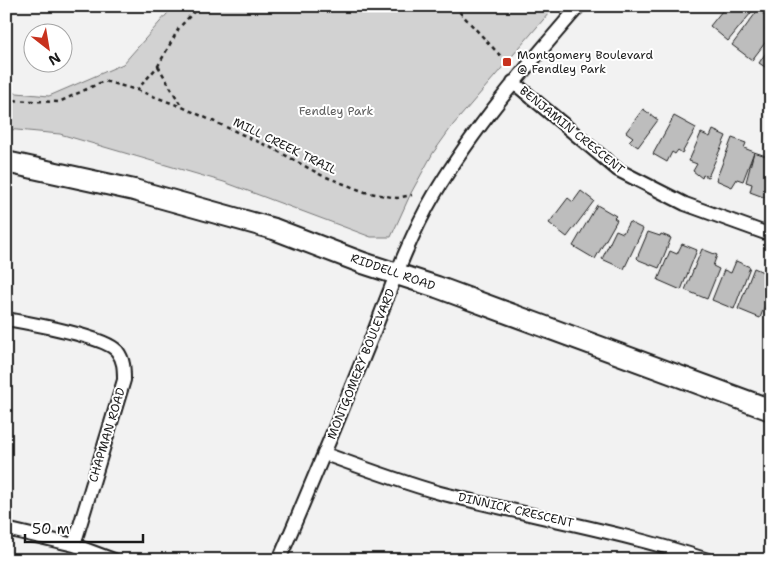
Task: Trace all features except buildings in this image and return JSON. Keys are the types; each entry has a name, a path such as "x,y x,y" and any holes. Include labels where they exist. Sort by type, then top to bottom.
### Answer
{"main road":[{"name":"RIDDELL ROAD","path":"6,162 134,190 274,229 771,410"}],"street":[{"name":"MONTGOMERY BOULEVARD","path":"279,560 325,454 410,242 433,196 480,126 513,82 579,6"},
{"name":"BENJAMIN CRESCENT","path":"513,82 618,170 685,204 771,235"},
{"name":"CHAPMAN ROAD","path":"6,319 99,340 116,350 124,364 124,380 74,545"},
{"name":"DINNICK CRESCENT","path":"325,454 370,471 440,492 570,522 708,560"},
{"path":"6,529 74,545 114,560"}],"path":[{"path":"137,90 158,66 179,28 199,6"},
{"path":"454,6 509,65"},
{"path":"158,66 182,107"},
{"name":"MILL CREEK TRAIL","path":"6,100 59,102 104,81 137,90 182,107 274,149 321,176 365,192 397,198 412,195"}],"green space":[{"name":"Fendley Park","path":"174,6 555,6 453,125 433,153 411,193 391,237 371,237 224,182 60,134 6,129 6,92 49,96 123,64"}],"place":[{"name":"Montgomery Boulevard @ Fendley Park","path":"507,62"}]}
